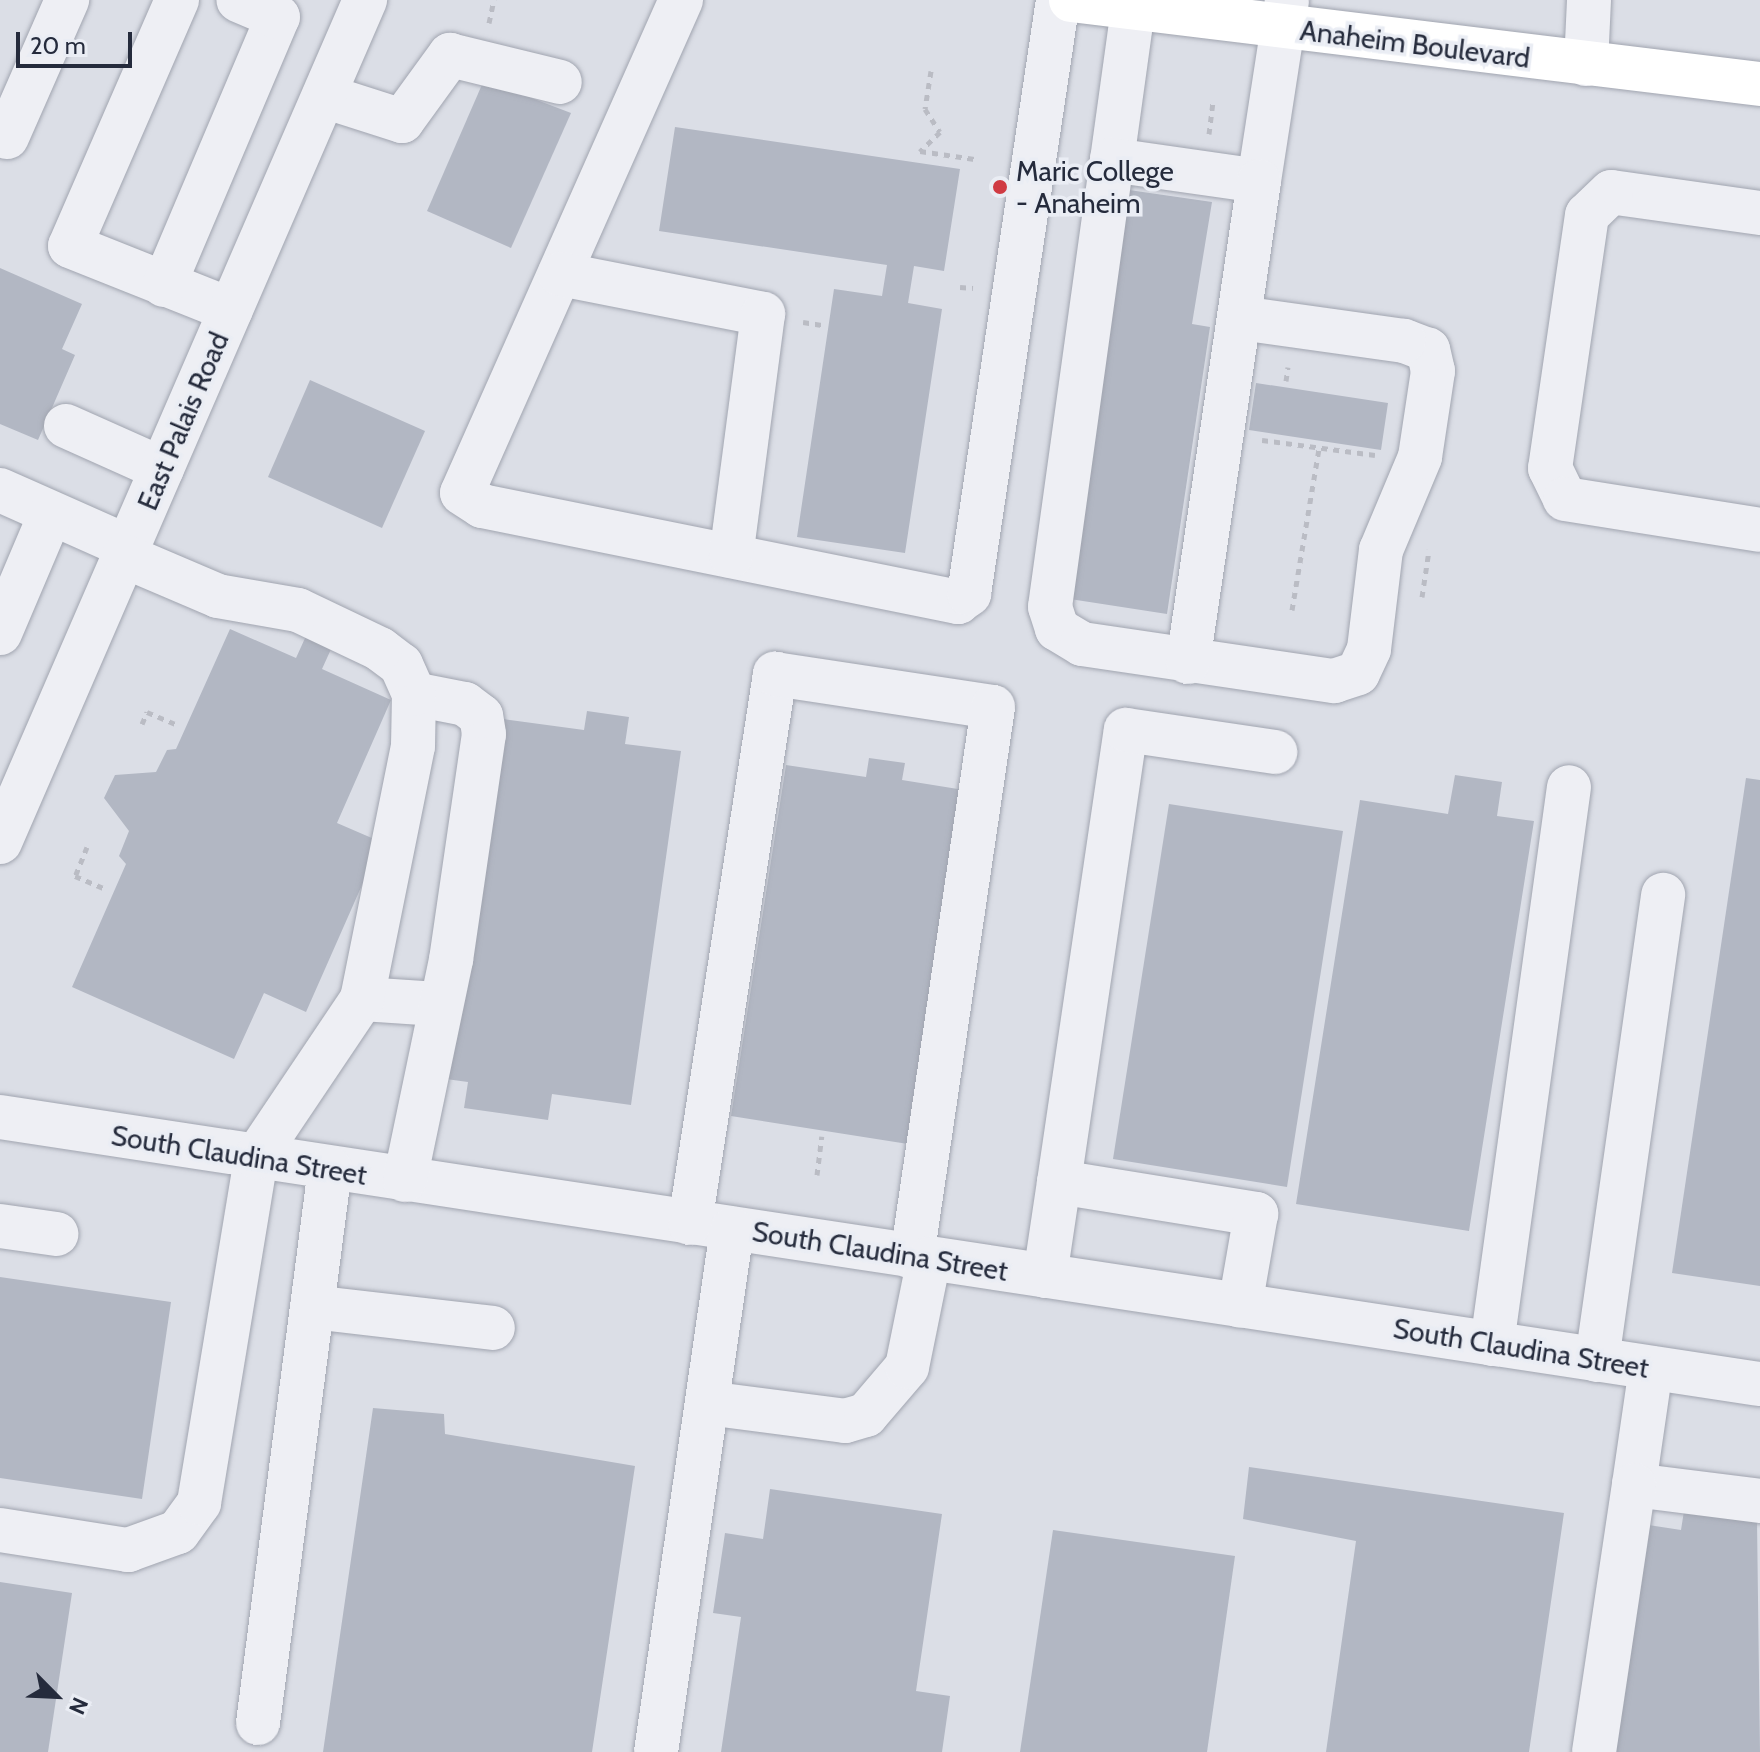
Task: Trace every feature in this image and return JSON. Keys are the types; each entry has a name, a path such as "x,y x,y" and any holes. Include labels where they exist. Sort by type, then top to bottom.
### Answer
{"main road":[{"name":"Anaheim Boulevard","path":"1071,0 1133,9 1284,14 1586,64 1760,84"}],"street":[{"path":"7,137 67,0"},
{"path":"177,0 70,246 231,310"},
{"path":"164,285 278,17 238,0"},
{"name":"East Palais Road","path":"3,828 365,0"},
{"path":"681,0 462,493 482,506 958,602 969,594 1058,0"},
{"path":"1586,64 1589,0"},
{"path":"1133,9 1050,607 1057,629 1082,644 1188,662 1334,681 1358,673 1369,649 1381,550 1420,457 1433,371 1428,350 1241,318"},
{"path":"1188,662 1284,14"},
{"path":"324,96 402,121 450,55 560,82"},
{"path":"1112,160 1259,181"},
{"path":"1760,213 1611,192 1587,215 1550,468 1565,499 1760,530"},
{"path":"560,274 763,314 731,556"},
{"path":"66,426 162,469"},
{"path":"0,490 218,596 298,610 380,649 401,665 414,694 413,746 362,999 256,1157 199,1503 178,1532 128,1550 0,1530"},
{"path":"0,633 51,513"},
{"path":"690,1223 775,674 993,707 907,1367 866,1415 845,1421 707,1403"},
{"path":"405,1180 438,1004 451,960 481,716 465,704 414,694"},
{"path":"1045,1276 1126,730 1275,752"},
{"path":"1492,1344 1569,787"},
{"path":"1597,1360 1663,895"},
{"path":"362,999 438,1004"},
{"name":"South Claudina Street","path":"0,1117 1760,1384"},
{"path":"258,1723 330,1169"},
{"path":"1059,1182 1256,1214 1240,1306"},
{"path":"0,1226 56,1234"},
{"path":"656,1752 732,1229"},
{"path":"312,1307 493,1328"},
{"path":"1594,1752 1651,1368"},
{"path":"1634,1485 1760,1501"}],"path":[{"path":"492,10 494,0"},
{"path":"931,71 925,109 940,132 920,151 974,159"},
{"path":"1207,151 1213,103"},
{"path":"1244,437 1381,456"},
{"path":"1292,610 1319,448"},
{"path":"142,724 147,712 178,725"},
{"path":"87,847 75,876 105,889"},
{"path":"817,1175 822,1136"}],"building":[{"path":"484,80 571,113 511,248 427,211"},
{"path":"675,127 960,169 944,271 914,266 908,303 942,309 905,553 797,537 834,289 882,296 887,265 659,231"},
{"path":"1122,189 1212,202 1192,324 1210,327 1167,614 1070,599"},
{"path":"0,268 82,304 62,349 75,355 38,440 0,424"},
{"path":"310,380 425,431 382,528 268,477"},
{"path":"1256,383 1388,403 1381,450 1249,430"},
{"path":"230,629 296,658 306,636 332,647 322,669 391,700 337,823 381,842 306,1012 264,993 234,1059 72,987 126,864 119,856 129,831 104,798 115,775 156,772 167,750 176,749"},
{"path":"587,711 629,717 625,744 681,751 631,1105 552,1094 548,1120 464,1108 468,1082 446,1079 496,718 584,730"},
{"path":"869,758 905,763 902,780 964,790 908,1144 731,1116 786,765 866,777"},
{"path":"1455,775 1502,782 1497,816 1534,821 1469,1231 1296,1204 1360,800 1448,814"},
{"path":"1746,778 1760,780 1760,1286 1672,1273"},
{"path":"1169,804 1343,831 1287,1187 1113,1159"},
{"path":"0,1277 171,1302 142,1499 0,1478"},
{"path":"373,1408 444,1414 445,1434 635,1466 592,1752 323,1752"},
{"path":"1249,1467 1564,1513 1529,1752 1326,1752 1356,1541 1243,1519"},
{"path":"770,1489 942,1514 916,1691 950,1696 942,1752 721,1752 741,1617 713,1613 725,1533 763,1539"},
{"path":"1684,1511 1757,1521 1760,1752 1609,1752 1642,1524 1681,1530"},
{"path":"1053,1530 1235,1556 1207,1752 1020,1752"},
{"path":"0,1582 72,1593 48,1752 0,1752"}],"place":[{"name":"Maric College - Anaheim","path":"1000,187"}]}
